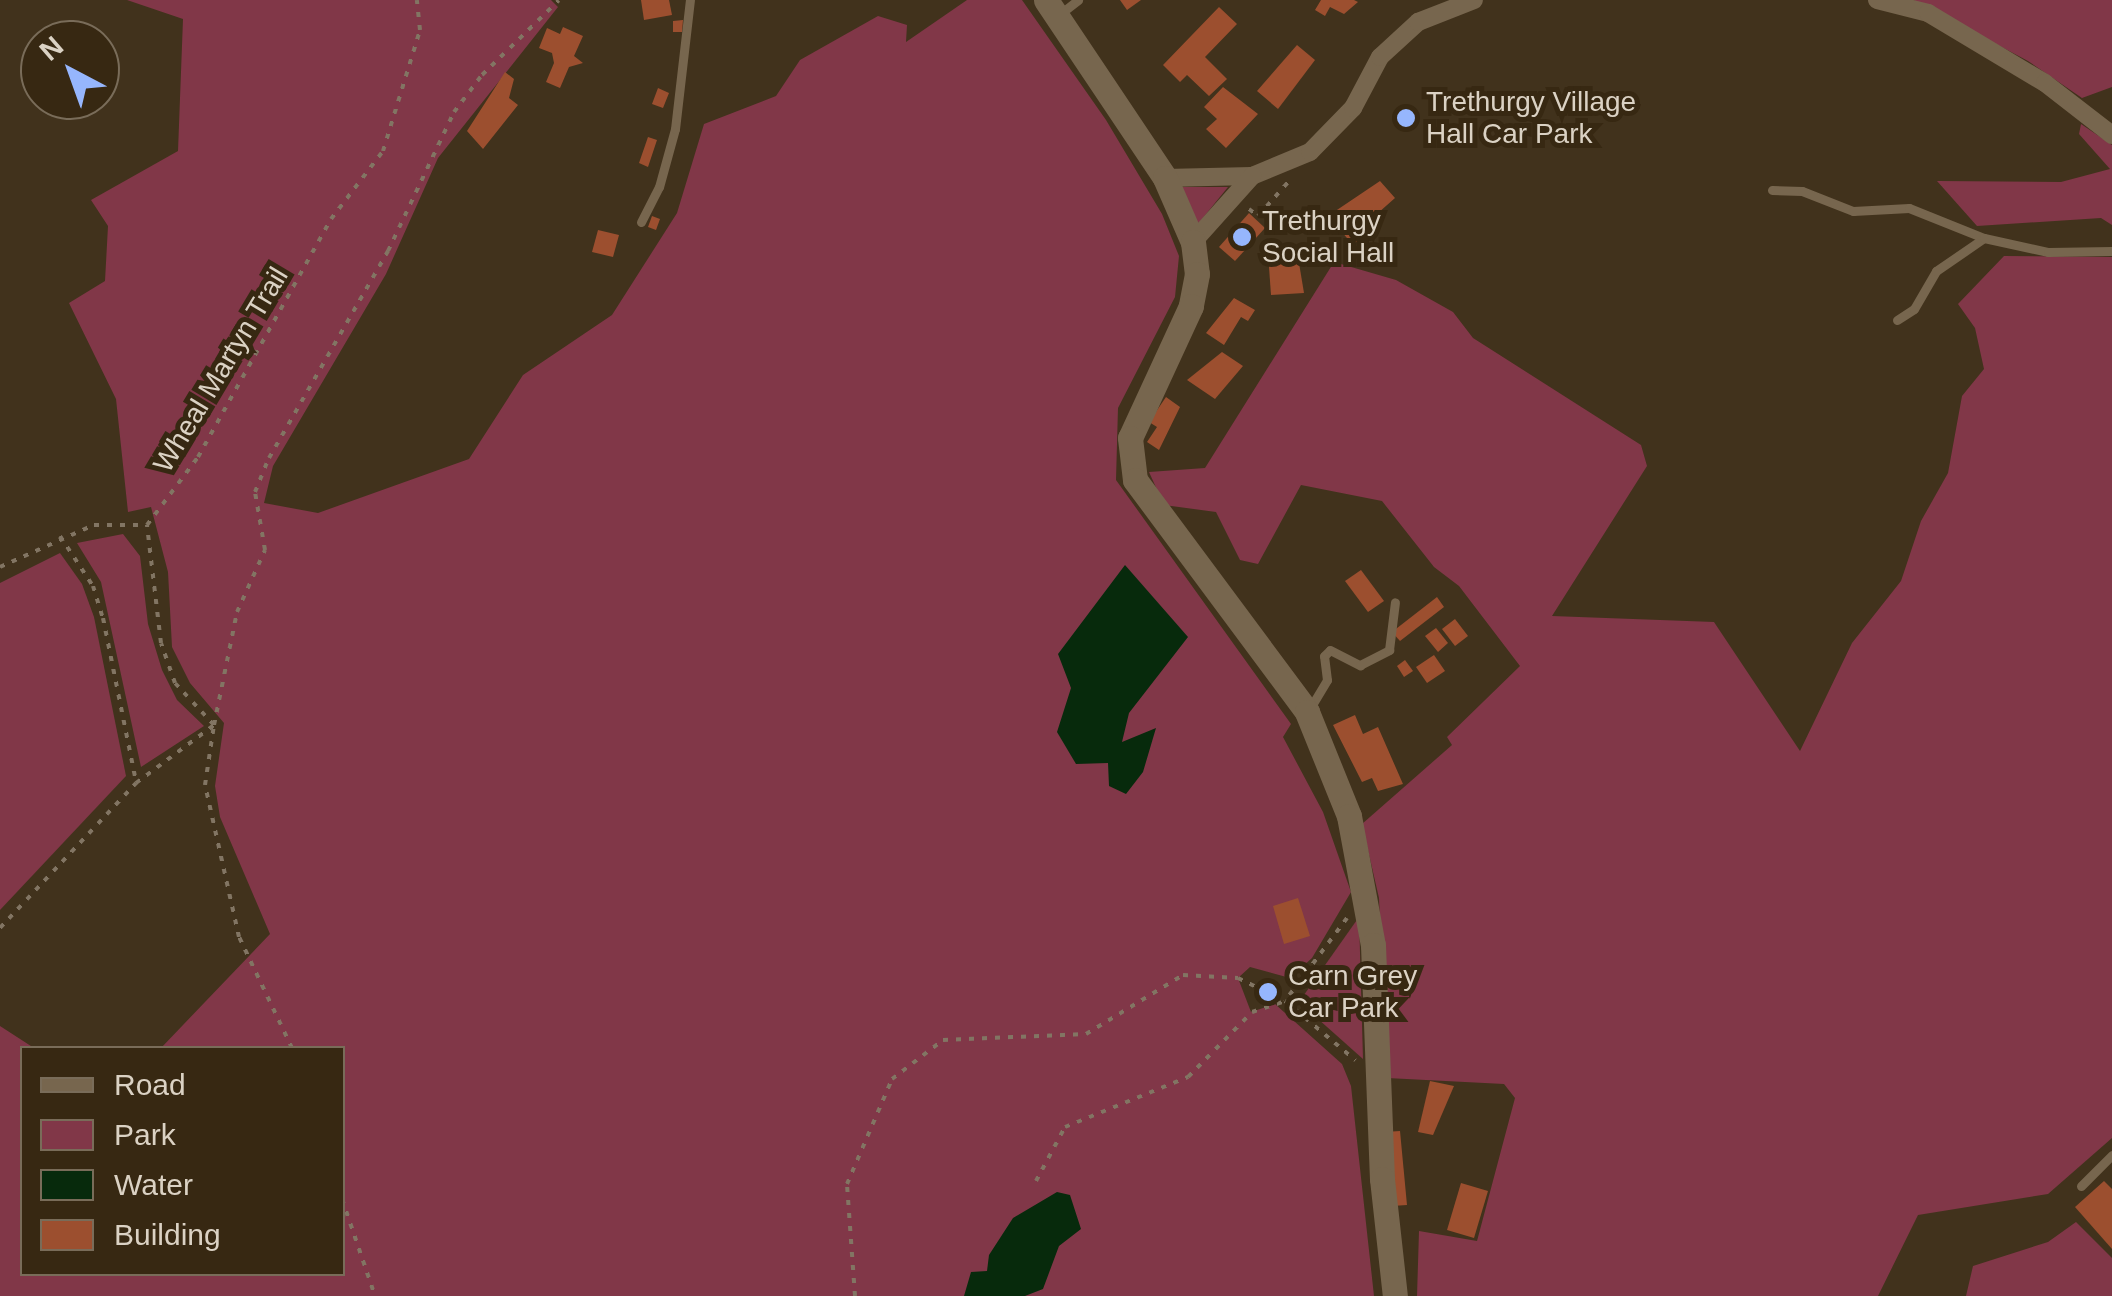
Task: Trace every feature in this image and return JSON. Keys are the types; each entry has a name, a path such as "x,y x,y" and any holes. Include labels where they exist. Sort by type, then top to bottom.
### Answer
{"street":[{"path":"1165,178 1252,176 1310,152 1352,108 1380,57 1418,22 1474,0"},
{"path":"1877,0 1928,13 2045,83 2112,135"},
{"path":"1051,8 1165,178 1192,242 1198,274 1190,306 1136,418 1132,468 1150,506 1251,629 1307,712 1349,816 1366,890 1395,1296"},
{"path":"1192,242 1252,176"}],"lane":[{"path":"641,222 659,187 675,129 690,0"},
{"path":"1051,8 1078,0"},
{"path":"1772,190 1802,191 1847,210 1910,208 1984,238 2048,252 2112,251"},
{"path":"1897,320 1914,309 1936,271 1984,238"},
{"path":"1307,712 1327,680 1324,656 1330,650 1360,665 1394,643 1388,620 1395,602"},
{"path":"2081,1186 2112,1155"}],"path":[{"name":"Wheal Martyn Trail","path":"147,525 198,457 332,218 383,151 420,30 417,0"},
{"path":"291,1046 240,937 204,785 237,612 265,550 256,492 270,458 378,268 454,112 482,74 559,0"},
{"path":"1241,217 1249,208 1258,216 1310,152"},
{"path":"0,568 60,536 94,524 147,525 161,643 176,683 214,725"},
{"path":"60,536 93,586 103,618 136,783"},
{"path":"0,928 136,783 214,725"},
{"path":"1036,1182 1065,1127 1188,1077 1252,1012 1285,1001 1366,890"},
{"path":"855,1296 847,1184 892,1079 943,1040 1086,1034 1182,976 1238,978 1285,1001 1378,1079"},
{"path":"345,1209 374,1296"}],"green space":[{"path":"127,0 551,0 558,7 438,158 386,274 273,466 264,503 318,513 469,459 523,375 612,315 677,213 704,124 776,96 800,60 878,16 907,25 906,42 967,0 1022,0 1106,120 1162,214 1179,256 1175,297 1118,408 1116,480 1291,724 1283,737 1323,812 1351,892 1312,958 1290,978 1250,967 1238,978 1251,1012 1275,1004 1342,1064 1351,1086 1374,1296 0,1296 0,1026 31,1046 20,1046 20,1276 345,1276 345,1046 163,1046 270,934 220,817 215,786 224,723 190,683 172,647 168,572 151,507 128,512 116,399 69,303 105,281 108,226 91,200 178,151 183,19"},
{"path":"1913,0 2112,0 2112,87 2082,98 2028,61"},
{"path":"2081,124 2112,145 2112,225 2101,218 1977,226 1937,181 2061,182 2110,169 2079,134"},
{"path":"1180,187 1228,187 1198,224"},
{"path":"2004,256 2112,257 2112,1138 2048,1194 1918,1215 1878,1296 1417,1296 1419,1231 1477,1241 1515,1098 1504,1084 1387,1078 1379,898 1362,824 1452,745 1447,737 1520,666 1459,586 1434,567 1382,501 1301,485 1258,564 1240,560 1216,512 1164,505 1149,472 1205,468 1334,262 1396,280 1453,312 1473,338 1641,445 1647,466 1552,616 1714,622 1800,751 1852,643 1901,581 1921,521 1948,473 1962,396 1984,369 1975,328 1958,304"},
{"path":"123,534 140,556 148,624 162,670 177,700 204,726 141,767 101,582 77,543"},
{"path":"60,553 82,584 94,617 126,776 0,910 0,583"},
{"path":"1359,917 1363,1059 1299,1002"},
{"path":"2076,1222 2112,1258 2112,1296 1966,1296 1973,1266 2048,1242"}],"water":[{"path":"1125,565 1188,637 1129,713 1122,742 1156,728 1143,772 1126,794 1109,786 1108,763 1076,764 1057,732 1071,688 1058,654"},
{"path":"1057,1192 1070,1195 1081,1229 1059,1246 1043,1289 1025,1296 964,1296 971,1272 987,1271 989,1255 1013,1218"}],"building":[{"path":"641,0 669,0 672,15 644,20"},
{"path":"1120,0 1141,0 1127,10"},
{"path":"1321,0 1358,2 1344,14 1330,7 1325,16 1315,10"},
{"path":"1219,7 1237,24 1205,57 1227,79 1209,96 1187,75 1180,82 1163,65"},
{"path":"683,20 682,32 673,32 673,21"},
{"path":"563,27 583,36 574,56 583,63 569,67 560,88 546,82 554,63 552,53 539,48 547,28 560,34"},
{"path":"1297,45 1315,60 1278,109 1257,91"},
{"path":"505,72 514,79 509,98 518,105 483,149 467,131"},
{"path":"1223,87 1258,114 1226,148 1206,129 1217,119 1204,107"},
{"path":"658,88 669,93 663,108 652,104"},
{"path":"648,137 657,140 648,167 639,163"},
{"path":"1380,181 1395,198 1360,229 1365,235 1353,245 1328,216"},
{"name":"Trethurgy Social Hall","path":"1249,213 1265,228 1235,261 1219,247"},
{"path":"652,216 660,219 656,230 648,227"},
{"path":"598,230 619,235 613,257 592,252"},
{"path":"1297,251 1304,293 1271,295 1268,253"},
{"path":"1234,298 1255,310 1248,321 1241,317 1224,345 1206,333"},
{"path":"1222,352 1243,366 1215,399 1187,380"},
{"path":"1166,397 1180,407 1159,450 1147,442 1157,427 1149,422"},
{"path":"1361,570 1384,601 1368,612 1345,581"},
{"path":"1437,597 1444,607 1400,641 1392,632"},
{"path":"1455,619 1468,636 1455,646 1442,629"},
{"path":"1436,628 1448,643 1438,652 1425,636"},
{"path":"1434,655 1445,671 1427,683 1416,667"},
{"path":"1405,660 1413,671 1404,677 1397,666"},
{"path":"1355,715 1363,734 1378,727 1403,784 1378,791 1372,778 1362,782 1333,725"},
{"path":"1298,898 1310,936 1284,944 1273,906"},
{"path":"1430,1081 1454,1086 1433,1135 1418,1132"},
{"path":"1400,1131 1407,1205 1392,1206 1385,1132"},
{"path":"2104,1181 2112,1189 2112,1249 2075,1207"},
{"path":"1461,1183 1488,1191 1474,1238 1447,1230"}],"place":[{"name":"Trethurgy Village Hall Car Park","path":"1406,118"},
{"name":"Trethurgy Social Hall","path":"1242,237"},
{"name":"Carn Grey Car Park","path":"1268,992"}]}
